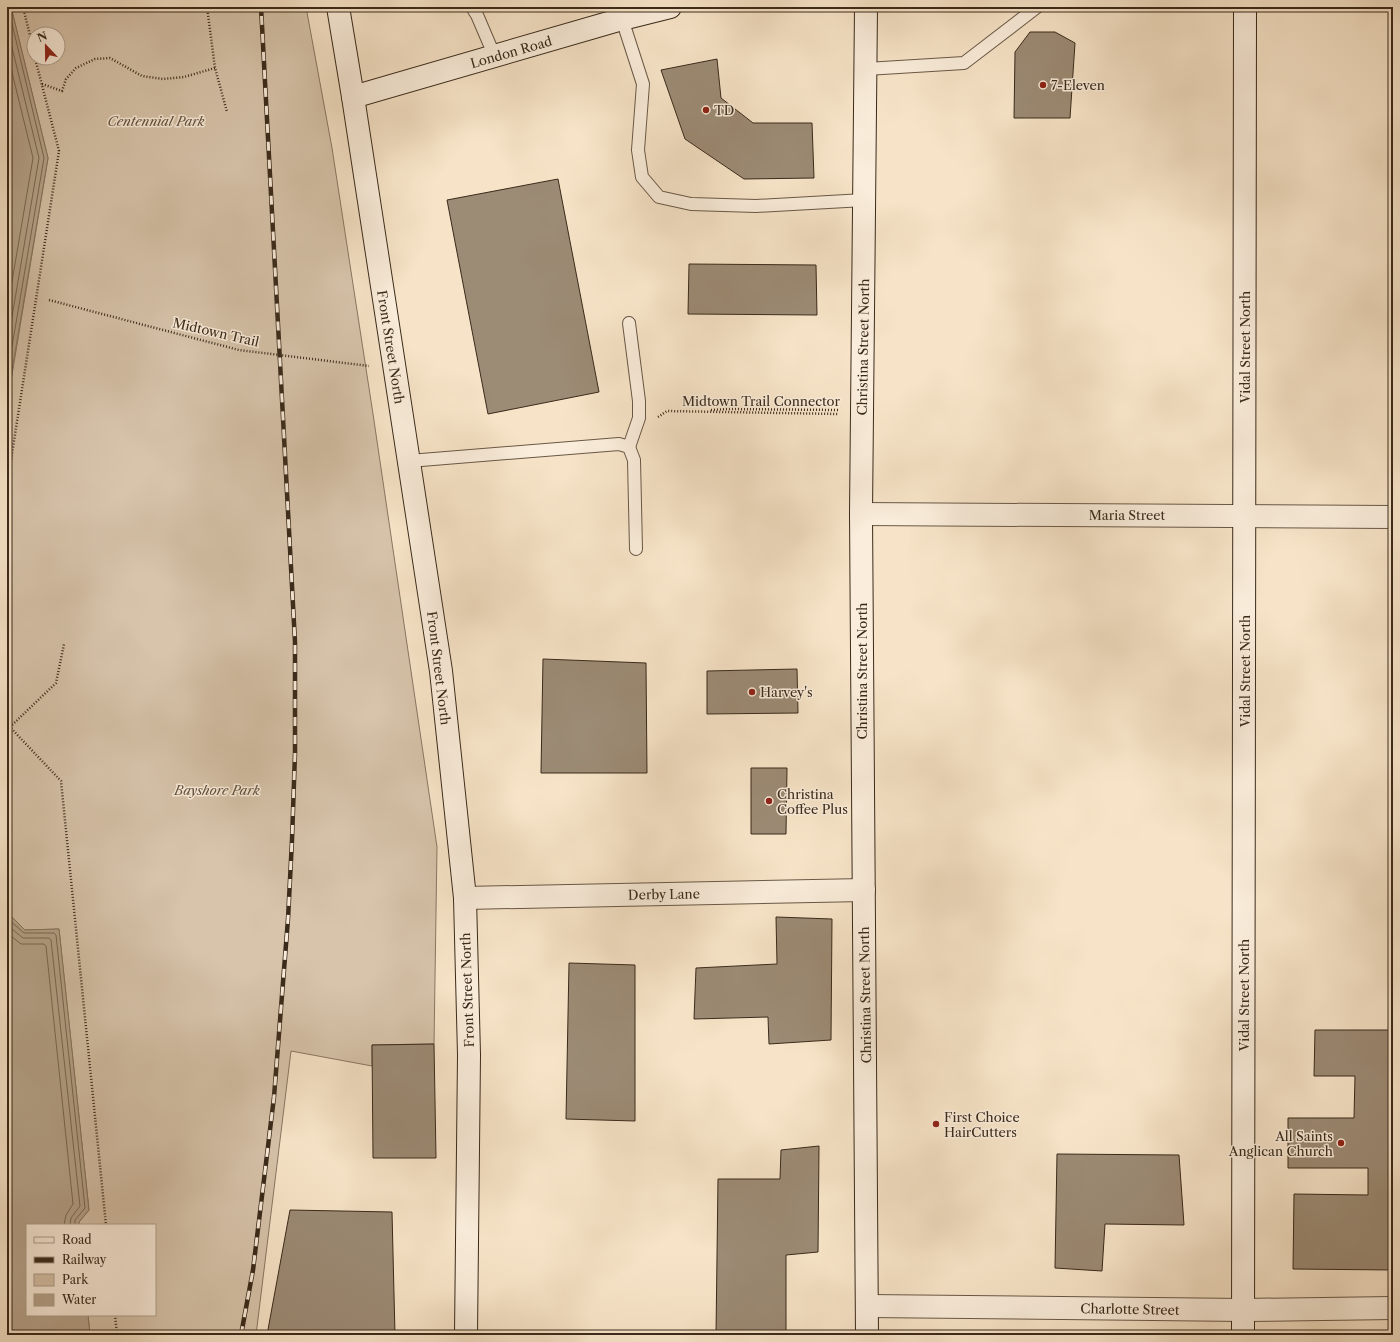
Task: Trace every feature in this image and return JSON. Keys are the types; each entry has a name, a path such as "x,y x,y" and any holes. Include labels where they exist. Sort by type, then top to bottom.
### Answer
{"street":[{"name":"Front Street North","path":"338,7 442,671 464,898 469,1055 466,1335"},
{"name":"London Road","path":"353,97 496,57 622,13 670,7"},
{"name":"Christina Street North","path":"866,7 861,514 868,1306 867,1335"},
{"name":"Vidal Street North","path":"1243,1335 1245,7"},
{"name":"Maria Street","path":"861,514 1393,517"},
{"name":"Derby Lane","path":"464,898 864,890"},
{"name":"Charlotte Street","path":"868,1306 1244,1310 1393,1308"}],"lane":[{"path":"472,7 496,57"},
{"path":"866,69 964,63 1037,7"},
{"path":"622,13 643,84 638,150 642,177 659,197 690,204 756,206 864,200"},
{"path":"629,323 639,401 638,418 629,447 634,460 636,549"},
{"path":"409,461 619,444 629,447"}],"path":[{"path":"23,7 28,26"},
{"path":"207,7 215,68 227,112"},
{"path":"42,84 62,91 66,79 76,68 95,59 110,58 142,76 163,79 184,77 215,68"},
{"path":"7,486 59,151 37,66"},
{"name":"Midtown Trail","path":"48,300 239,350 375,366"},
{"name":"Midtown Trail Connector","path":"657,423 667,411 689,412 728,409 863,410"},
{"path":"10,727 56,683 64,644"},
{"path":"7,724 61,781 106,1224"},
{"path":"115,1316 117,1335"}],"green space":[{"name":"Bayshore Park","path":"11,7 306,7 332,148 437,847 434,1044 372,1045 372,1066 291,1051 256,1335 90,1335 88,1316 156,1316 156,1224 79,1224 89,1210 59,929 25,930 7,912 7,405 48,158"}],"water":[{"path":"7,7 11,7 48,158 7,400"},
{"path":"7,912 25,930 59,929 89,1210 79,1224 26,1224 26,1316 88,1316 90,1335 7,1335"}],"building":[{"name":"7-Eleven","path":"1030,32 1055,32 1075,43 1070,118 1014,118 1015,52"},
{"name":"TD","path":"717,59 721,98 753,123 812,123 814,178 744,179 685,139 661,70"},
{"path":"558,179 599,392 488,414 447,200"},
{"path":"689,264 816,265 817,315 688,314"},
{"path":"543,659 646,663 647,773 541,773"},
{"name":"Harvey's","path":"797,669 798,713 707,714 707,671"},
{"name":"Christina Coffee Plus","path":"751,768 787,768 786,834 751,834"},
{"path":"776,917 832,919 831,1040 769,1044 768,1017 694,1019 696,968 777,964"},
{"path":"569,963 635,965 635,1121 566,1119"},
{"name":"All Saints Anglican Church","path":"1315,1030 1389,1030 1389,1097 1393,1097 1393,1270 1293,1269 1294,1194 1368,1195 1368,1168 1288,1168 1288,1118 1354,1118 1355,1076 1314,1076"},
{"path":"434,1044 436,1158 373,1158 372,1045"},
{"path":"819,1146 818,1252 786,1255 786,1335 716,1335 718,1179 780,1179 781,1150"},
{"path":"1057,1154 1179,1155 1184,1225 1105,1224 1102,1271 1055,1268"},
{"path":"290,1210 392,1212 395,1335 267,1335"}],"railway":[{"path":"241,1335 253,1270 274,1097 288,919 295,753 295,642 261,7"}],"place":[{"name":"7-Eleven","path":"1043,85"},
{"name":"TD","path":"706,110"},
{"name":"Harvey's","path":"752,692"},
{"name":"Christina Coffee Plus","path":"769,801"},
{"name":"First Choice HairCutters","path":"936,1124"},
{"name":"All Saints Anglican Church","path":"1341,1143"}],"park label":[{"name":"Centennial Park","path":"156,121"}]}
